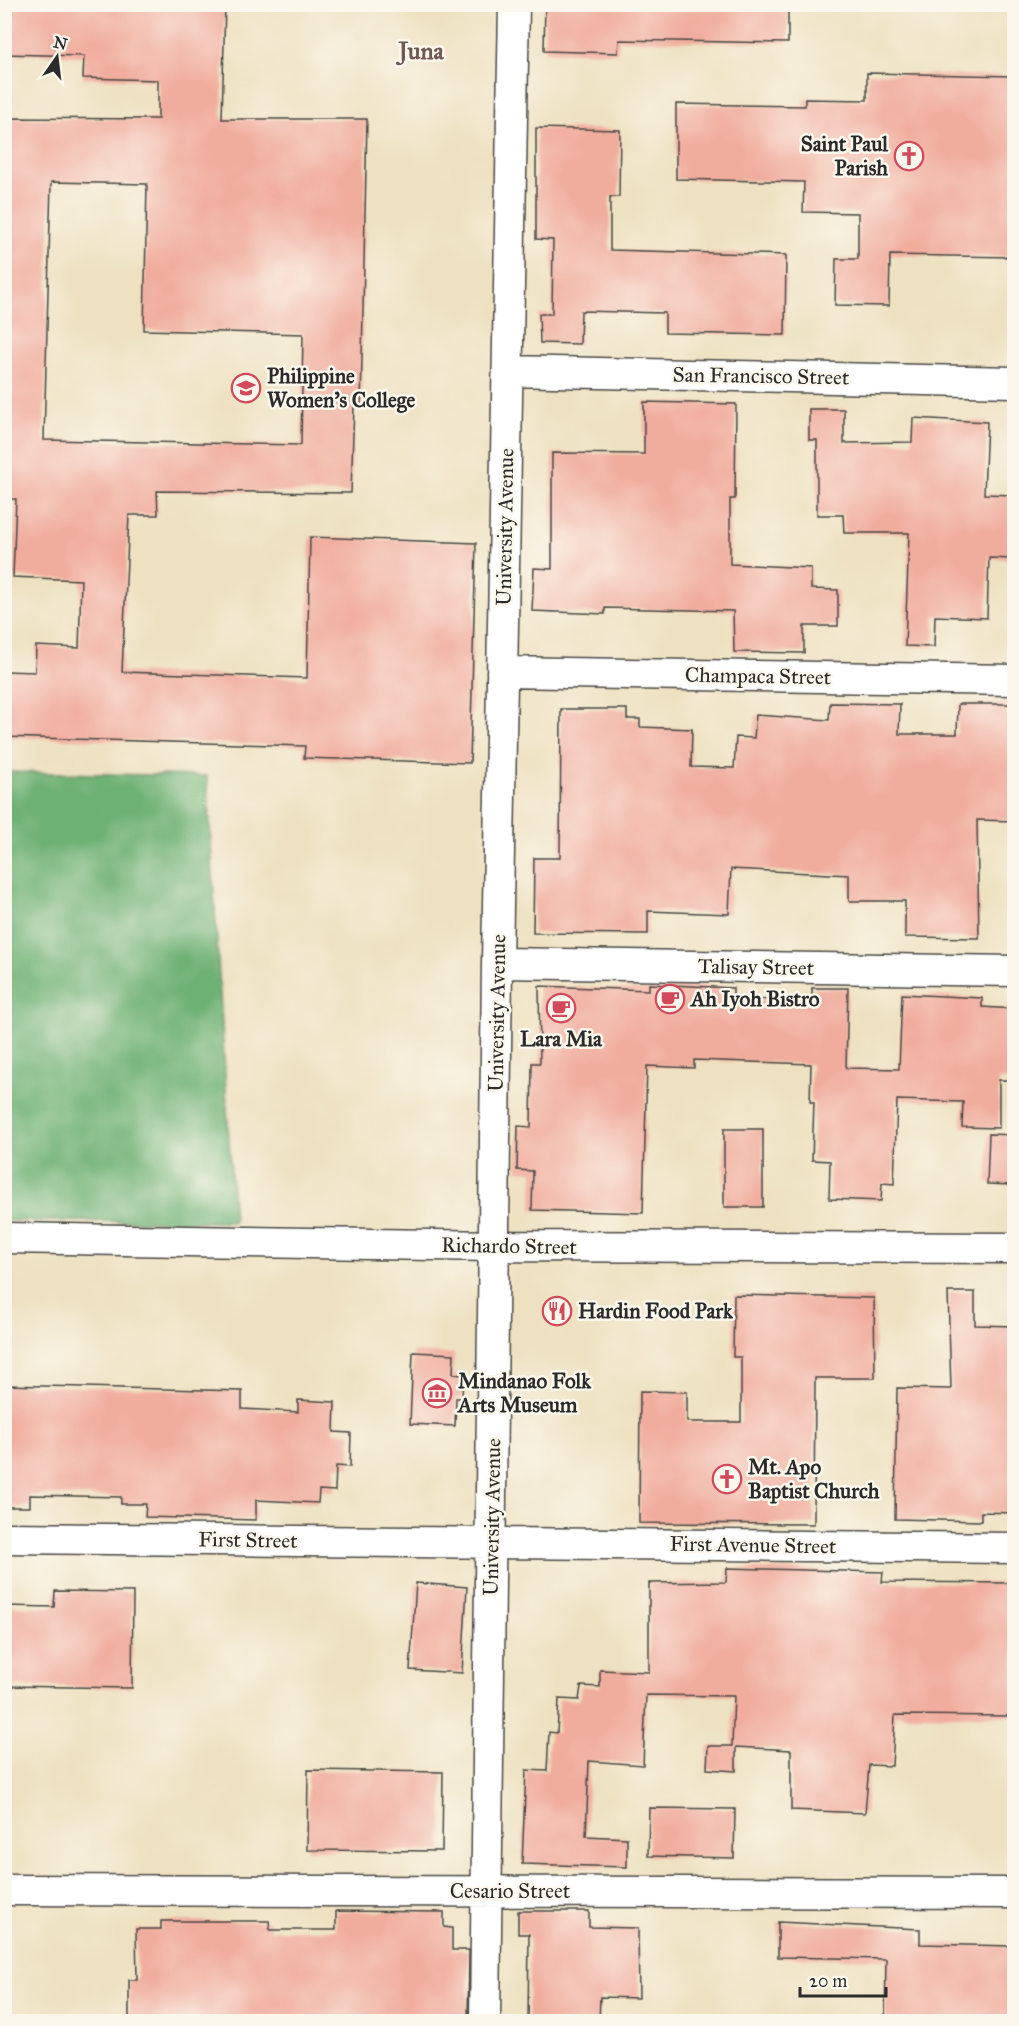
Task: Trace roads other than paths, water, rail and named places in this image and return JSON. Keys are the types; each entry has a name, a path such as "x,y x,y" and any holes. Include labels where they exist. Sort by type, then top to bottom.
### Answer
{"street":[{"name":"University Avenue","path":"485,2022 497,963 514,4"},
{"name":"San Francisco Street","path":"508,371 1014,382"},
{"name":"Champaca Street","path":"502,672 1014,680"},
{"name":"Talisay Street","path":"497,963 1014,971"},
{"name":"Richardo Street","path":"4,1238 495,1246 1014,1248"},
{"name":"First Street","path":"4,1538 492,1543"},
{"name":"First Avenue Street","path":"492,1543 1014,1548"},
{"name":"Cesario Street","path":"4,1890 1014,1893"}],"place":[{"name":"Saint Paul Parish","path":"909,156"},
{"name":"Philippine Women's College","path":"246,388"},
{"name":"Ah Iyoh Bistro","path":"670,999"},
{"name":"Lara Mia","path":"561,1008"},
{"name":"Hardin Food Park","path":"557,1311"},
{"name":"Mindanao Folk Arts Museum","path":"437,1393"},
{"name":"Mt. Apo Baptist Church","path":"727,1479"}],"district":[{"name":"Juna","path":"421,51"}]}
